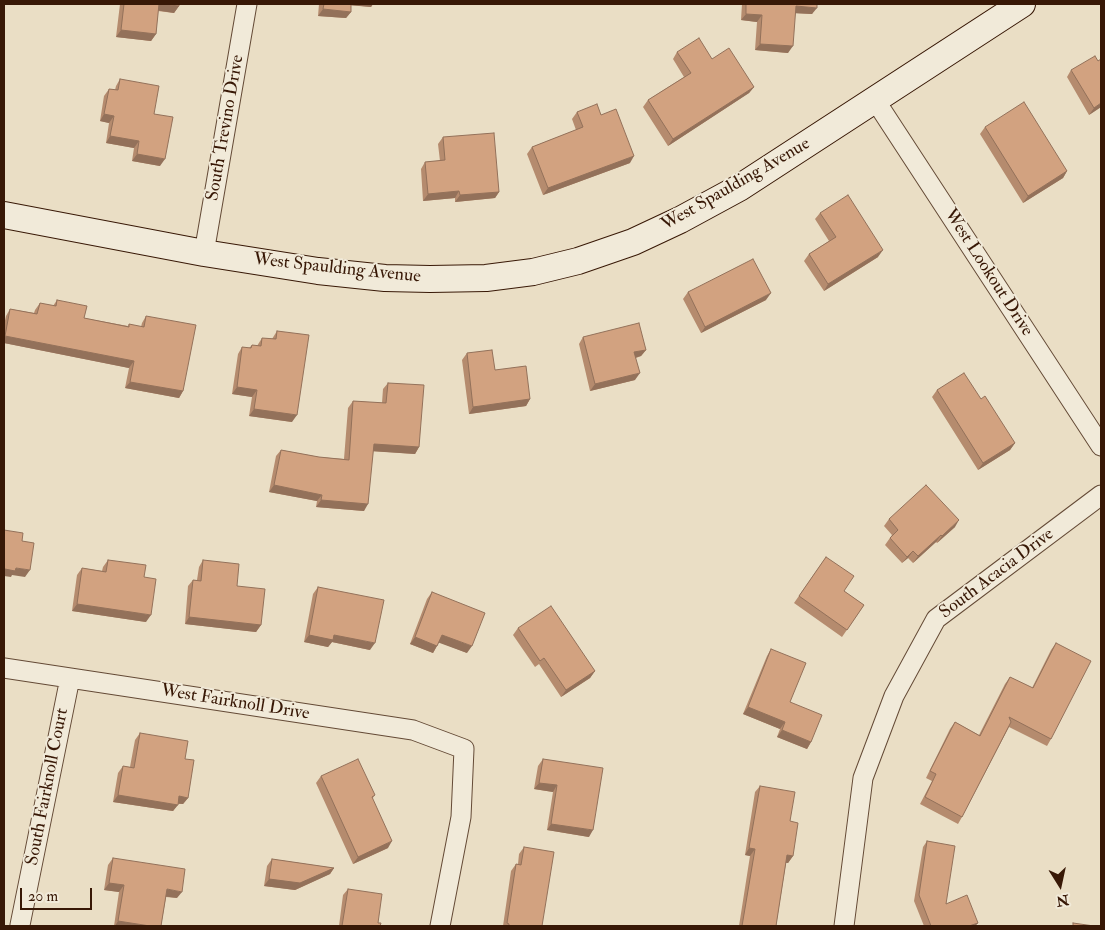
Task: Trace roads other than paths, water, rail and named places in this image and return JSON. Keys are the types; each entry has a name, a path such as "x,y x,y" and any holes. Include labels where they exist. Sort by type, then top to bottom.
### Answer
{"street":[{"name":"South Trevino Drive","path":"204,253 247,4"},
{"name":"West Spaulding Avenue","path":"4,215 204,253 318,271 385,278 430,279 486,278 533,272 578,262 624,246 680,220 739,188 1022,4"},
{"name":"West Lookout Drive","path":"875,100 1101,446"},
{"name":"South Acacia Drive","path":"844,926 863,778 894,696 936,619 1101,495"},
{"name":"West Fairknoll Drive","path":"4,668 413,730 464,749 461,817 440,926"},
{"name":"South Fairknoll Court","path":"20,925 70,678"}]}
